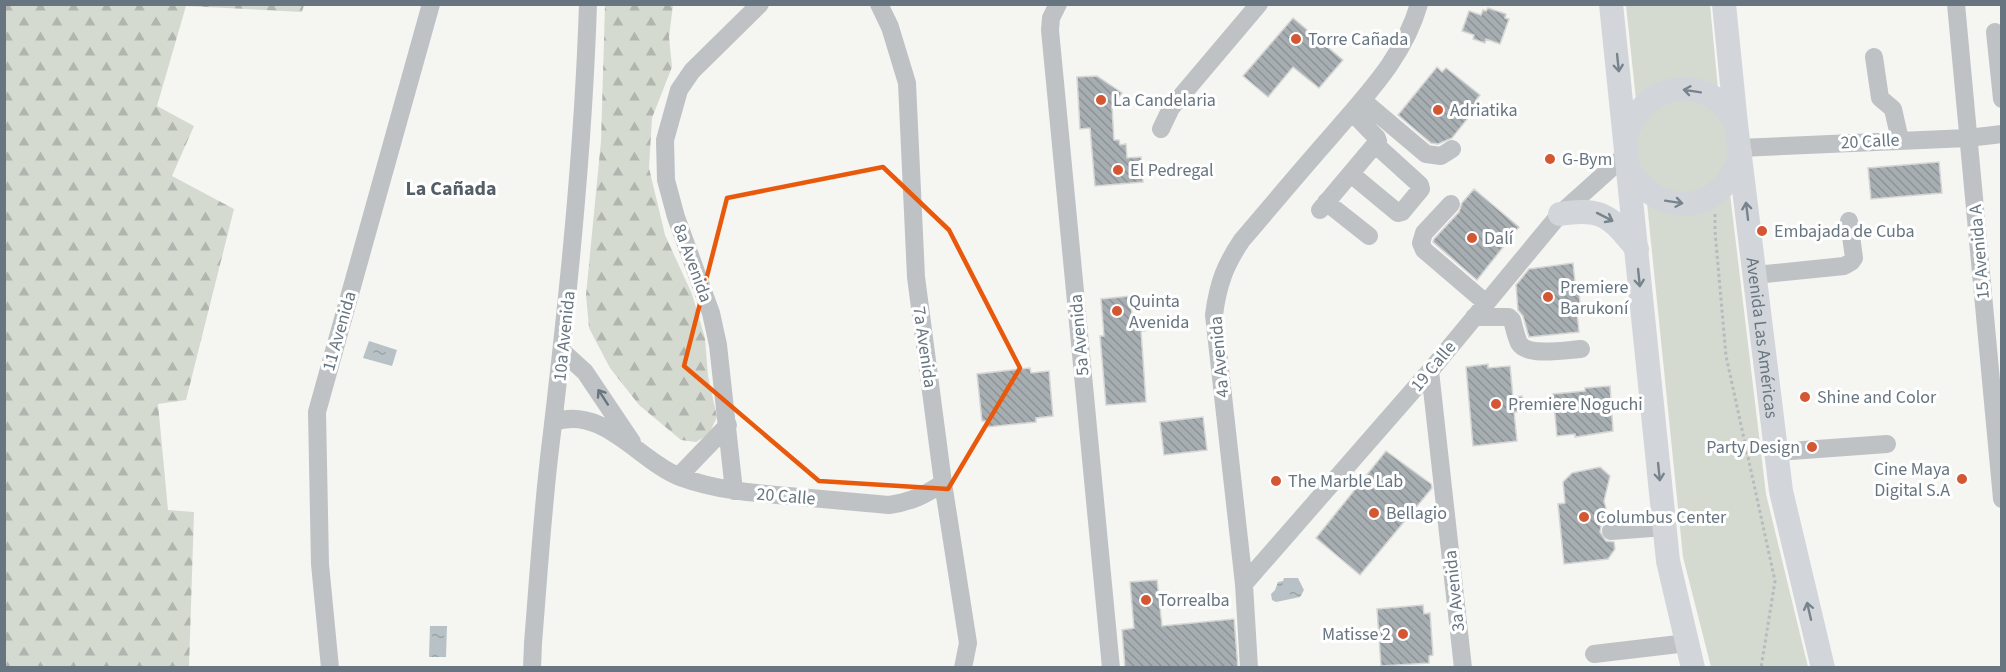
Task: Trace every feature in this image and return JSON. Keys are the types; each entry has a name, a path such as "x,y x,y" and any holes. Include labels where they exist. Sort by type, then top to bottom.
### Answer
{"main road":[{"path":"1611,4 1668,561 1693,668"},
{"name":"Avenida Las Américas","path":"1724,4 1781,491 1823,668"},
{"path":"1684,89 1701,92 1716,99 1728,110 1739,142 1732,176 1716,193 1689,204 1667,201 1647,192 1637,181 1628,153 1631,122 1640,108 1652,98 1668,91 1684,89"},
{"path":"1560,214 1582,210 1611,219 1636,249"}],"street":[{"name":"11 Avenida","path":"330,668 320,564 317,412 431,4"},
{"name":"10a Avenida","path":"532,668 554,422 563,352 585,90 588,4"},
{"name":"8a Avenida","path":"734,492 718,345 711,313 676,218 666,180 665,140 679,90 698,63 760,4"},
{"name":"7a Avenida","path":"879,4 890,27 907,83 916,277 943,483 968,643 963,668"},
{"name":"5a Avenida","path":"1058,4 1051,18 1050,30 1111,668"},
{"path":"1161,129 1171,108 1260,4"},
{"name":"4a Avenida","path":"1249,668 1244,584 1214,315 1217,290 1227,262 1242,240 1380,80 1401,50 1414,23 1419,4"},
{"name":"15 Avenida A","path":"1956,4 2001,499"},
{"path":"1995,32 2001,99"},
{"path":"1874,57 1880,98 1893,109 1900,140"},
{"path":"1357,106 1377,138 1376,145 1323,206 1368,236"},
{"path":"1357,106 1426,154 1441,156 1452,149"},
{"name":"20 Calle","path":"1739,142 1968,138 2001,134"},
{"path":"1351,174 1398,213 1402,212 1421,189 1420,185 1376,145"},
{"name":"19 Calle","path":"1244,584 1430,371 1560,214 1628,153"},
{"path":"1451,204 1424,233 1421,243 1424,250 1486,303"},
{"path":"1755,275 1845,266 1854,258 1849,221"},
{"path":"1474,317 1509,317 1519,344 1525,350 1534,352 1581,349"},
{"name":"20 Calle","path":"563,352 585,372 635,446"},
{"name":"3a Avenida","path":"1430,371 1463,668"},
{"name":"20 Calle","path":"554,422 567,418 595,423 635,446 663,468 679,476 734,492 889,506 908,503 943,483"},
{"path":"679,476 728,425"},
{"path":"1776,452 1887,444"},
{"path":"1611,531 1665,527"},
{"path":"1594,654 1687,643"}],"path":[{"path":"1716,193 1715,231 1726,356 1775,581 1761,668"}],"highlighted area":[{"path":"883,167 949,230 1020,368 948,489 819,481 684,366 727,198"}],"green space":[{"path":"4,5 304,5 302,12 186,6 157,106 194,126 172,176 234,209 186,400 158,404 168,510 194,512 189,667 5,667"},
{"path":"605,5 673,5 669,37 672,67 652,118 649,168 665,235 692,294 705,338 708,376 717,417 709,434 696,442 681,440 639,405 610,368 589,328 586,295 601,141"},
{"path":"1626,5 1710,5 1718,89 1636,100"},
{"path":"1663,100 1702,100 1730,128 1729,167 1701,194 1662,193 1631,153 1632,139"},
{"path":"1730,194 1766,494 1808,667 1711,667 1683,557 1647,203"}],"water":[{"path":"369,341 397,350 392,366 363,358"},
{"path":"1284,578 1298,578 1304,590 1300,597 1276,602 1272,600 1271,594 1278,582 1283,581"},
{"path":"430,626 447,626 446,657 429,657"}],"building":[{"path":"1488,8 1506,14 1505,18 1509,19 1500,44 1486,39 1485,43 1473,39 1474,35 1462,31 1469,11 1481,15 1483,10 1486,11"},
{"name":"Torre Cañada","path":"1293,18 1343,60 1319,88 1293,67 1268,97 1243,76"},
{"name":"Adriatika","path":"1437,67 1442,72 1446,68 1480,95 1476,100 1480,103 1452,138 1438,144 1431,143 1398,115"},
{"path":"1097,76 1122,93 1112,107 1114,140 1119,140 1120,145 1126,144 1127,158 1141,157 1143,182 1095,186 1090,128 1080,129 1077,77"},
{"path":"1939,162 1942,193 1871,199 1868,168"},
{"name":"Dalí","path":"1474,189 1519,227 1477,280 1433,242 1459,212 1462,203"},
{"name":"Premiere Barukoní","path":"1573,263 1575,282 1578,282 1581,313 1577,313 1579,332 1529,337 1523,316 1518,310 1516,285 1529,269"},
{"path":"1131,296 1132,319 1144,318 1145,331 1141,331 1146,402 1106,405 1100,336 1104,336 1101,299"},
{"name":"Premiere Noguchi","path":"1488,364 1488,368 1510,366 1513,397 1522,396 1523,412 1514,412 1517,441 1473,446 1466,367"},
{"path":"1030,368 1031,373 1049,371 1053,416 1036,418 1036,422 987,427 987,421 982,421 977,374"},
{"name":"Premiere Noguchi","path":"1610,386 1613,431 1575,437 1575,434 1557,436 1553,394"},
{"path":"1203,417 1207,450 1164,455 1160,422"},
{"name":"Bellagio","path":"1386,451 1431,484 1432,488 1360,575 1316,538"},
{"name":"Columbus Center","path":"1600,467 1610,476 1604,501 1609,520 1601,526 1600,532 1606,541 1614,542 1615,549 1608,559 1564,564 1558,504 1565,503 1563,482 1572,473"},
{"path":"1157,580 1162,626 1234,619 1238,668 1125,668 1122,630 1134,628 1130,582"},
{"name":"Matisse 2","path":"1423,605 1424,614 1430,613 1433,655 1429,656 1429,663 1381,666 1377,609"}],"place":[{"name":"Torre Cañada","path":"1296,39"},
{"name":"La Candelaria","path":"1101,100"},
{"name":"Adriatika","path":"1438,110"},
{"name":"G-Bym","path":"1550,159"},
{"name":"El Pedregal","path":"1118,170"},
{"name":"Embajada de Cuba","path":"1762,231"},
{"name":"Dalí","path":"1472,238"},
{"name":"Premiere Barukoní","path":"1548,297"},
{"name":"Quinta Avenida","path":"1117,311"},
{"name":"Shine and Color","path":"1805,397"},
{"name":"Premiere Noguchi","path":"1496,404"},
{"name":"Party Design","path":"1812,447"},
{"name":"Cine Maya Digital S.A","path":"1962,479"},
{"name":"The Marble Lab","path":"1276,481"},
{"name":"Bellagio","path":"1374,513"},
{"name":"Columbus Center","path":"1584,517"},
{"name":"Torrealba","path":"1146,600"},
{"name":"Matisse 2","path":"1403,634"}],"district":[{"name":"La Cañada","path":"451,188"}]}
